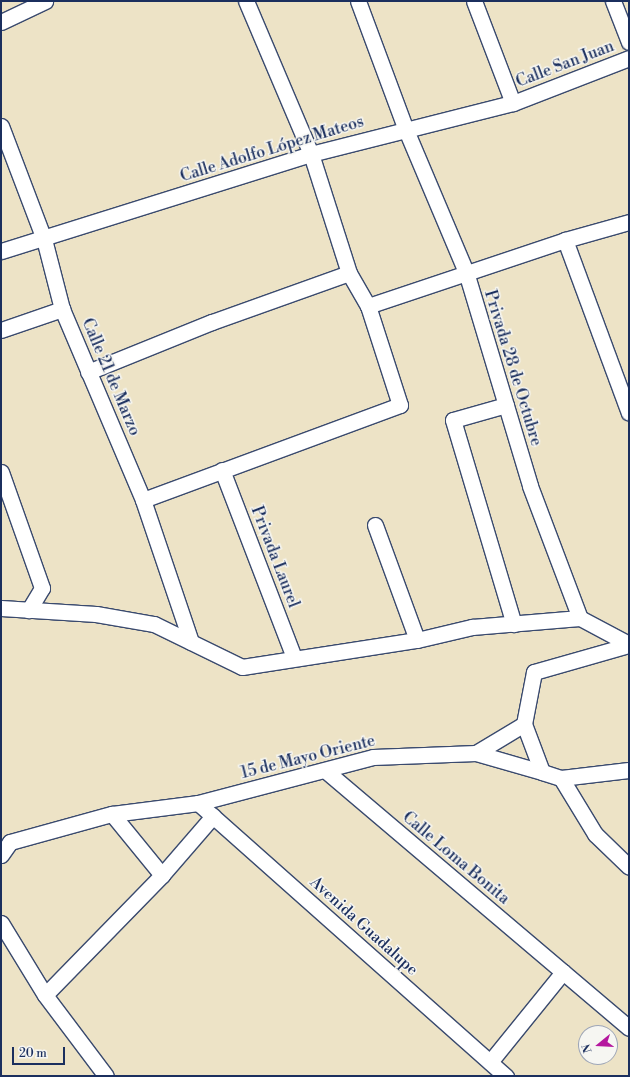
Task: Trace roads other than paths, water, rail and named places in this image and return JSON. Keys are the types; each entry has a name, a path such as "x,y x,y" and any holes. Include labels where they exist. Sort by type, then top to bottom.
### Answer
{"street":[{"path":"1,22 46,1"},
{"path":"143,500 400,405 368,306 349,273 311,154 246,1"},
{"name":"Privada 28 de Octubre","path":"358,1 406,130 466,272 530,486 580,618"},
{"path":"474,1 513,103"},
{"path":"613,1 629,42"},
{"name":"Calle San Juan","path":"513,103 629,58"},
{"name":"Calle Adolfo López Mateos","path":"1,252 311,154 513,103"},
{"name":"Calle 21 de Marzo","path":"3,134 44,239 62,309 143,500 191,642"},
{"path":"368,306 466,272 566,240 629,222"},
{"path":"566,240 629,413"},
{"path":"88,372 212,322 349,273"},
{"path":"1,330 62,309"},
{"path":"506,406 453,420 514,624"},
{"name":"Privada Laurel","path":"222,470 294,658"},
{"path":"1,472 42,588 29,610"},
{"path":"375,525 417,640"},
{"path":"1,608 96,614 154,624 242,667 417,640 472,627 580,618 629,644"},
{"path":"542,772 524,724 534,672 629,644"},
{"name":"15 de Mayo Oriente","path":"1,854 10,842 112,814 198,803 326,771 373,757 476,753 524,724"},
{"path":"476,753 562,778 629,770"},
{"name":"Calle Loma Bonita","path":"326,771 629,1028"},
{"path":"562,778 594,834 629,867"},
{"name":"Avenida Guadalupe","path":"198,803 506,1076"},
{"path":"112,814 162,875"},
{"path":"45,995 162,875 213,816"},
{"path":"1,923 45,995 106,1076"},
{"path":"490,1062 563,972"}]}
